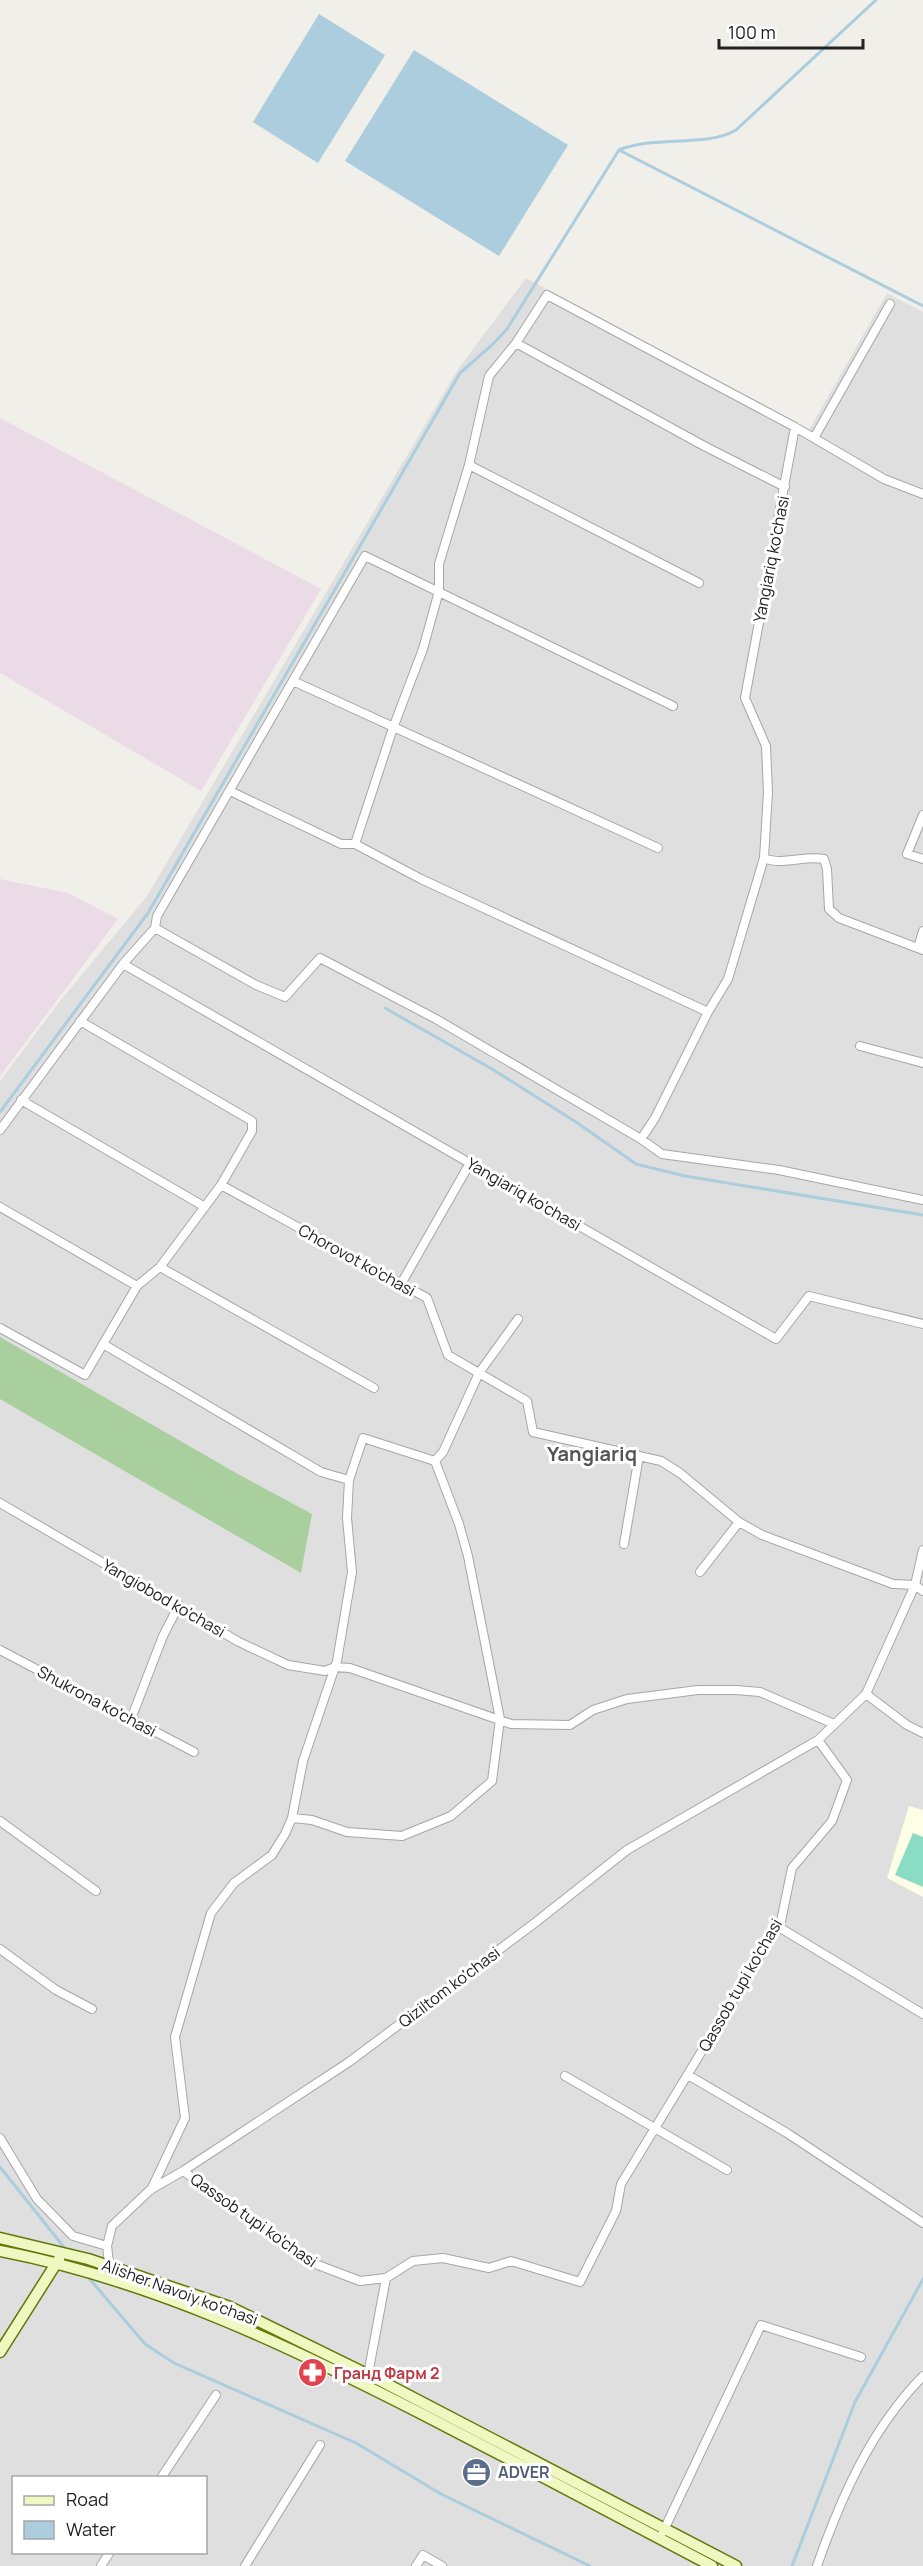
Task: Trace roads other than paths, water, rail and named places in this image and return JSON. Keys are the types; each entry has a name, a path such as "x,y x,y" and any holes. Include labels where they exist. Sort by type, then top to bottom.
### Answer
{"main road":[{"name":"Alisher Navoiy ko'chasi","path":"0,2238 75,2255 230,2307 663,2533 736,2566"},
{"name":"Alisher Navoiy ko'chasi","path":"0,2252 57,2264 162,2295 367,2380"},
{"path":"0,2352 57,2264 61,2252"},
{"name":"Alisher Navoiy ko'chasi","path":"663,2533 712,2566"}],"street":[{"path":"355,844 393,728 423,649 439,591 439,564 469,465 489,376 516,343 547,295 795,427 884,479 923,494"},
{"path":"814,438 890,304"},
{"name":"Yangiariq ko'chasi","path":"516,343 705,447 785,487 745,698 766,746 768,792 764,858 728,979 708,1012 655,1118 641,1139"},
{"path":"785,487 795,427"},
{"path":"469,465 699,582"},
{"path":"0,1130 123,964 154,928 157,916 365,556 673,706"},
{"path":"293,681 658,848"},
{"path":"230,791 341,844 355,844 421,879 708,1012"},
{"path":"923,815 907,854 923,859"},
{"path":"764,858 790,860 812,856 824,859 827,868 829,909 839,918 920,949 923,931"},
{"path":"154,928 256,985 285,996 320,958 436,1019 641,1139 662,1154 779,1170 923,1200"},
{"name":"Yangiariq ko'chasi","path":"123,964 776,1338 809,1296 923,1324"},
{"path":"0,1328 85,1375 137,1286 160,1267 205,1207 221,1185 252,1131 252,1121 80,1021"},
{"path":"860,1046 923,1064"},
{"path":"21,1100 205,1207"},
{"path":"401,1284 470,1163"},
{"name":"Chorovot ko'chasi","path":"221,1185 427,1298 448,1355 527,1401 533,1432 639,1456"},
{"path":"0,1207 137,1286"},
{"path":"160,1267 374,1388"},
{"path":"435,1461 443,1452 480,1373 518,1319"},
{"path":"103,1344 321,1472 349,1480"},
{"path":"150,2190 185,2118 175,2037 211,1913 234,1883 272,1855 292,1818 303,1761 335,1667 352,1572 347,1518 349,1480 363,1438 435,1461"},
{"path":"624,1544 639,1456 661,1461 681,1473 740,1522 762,1535 893,1584 915,1585 923,1591"},
{"path":"292,1818 312,1820 347,1832 402,1836 451,1816 492,1781 500,1719 468,1556 435,1461"},
{"name":"Yangiobod ko'chasi","path":"0,1503 179,1605 239,1642 288,1665 325,1671 335,1667"},
{"path":"700,1572 740,1522"},
{"path":"923,1550 915,1585 866,1694 908,1725 923,1733"},
{"path":"131,1719 163,1636 179,1605"},
{"name":"Shukrona ko'chasi","path":"0,1650 194,1752"},
{"path":"335,1667 350,1668 512,1724 570,1725 593,1710 627,1699 698,1690 760,1692 834,1724"},
{"name":"Qiziltom ko'chasi","path":"107,2246 112,2226 150,2190 183,2171 349,2062 536,1922 627,1850 818,1740 866,1694"},
{"name":"Qassob tupi ko'chasi","path":"183,2171 318,2265 360,2281 386,2278 413,2261 443,2258 489,2268 511,2261 580,2283 616,2211 621,2184 781,1921 792,1868 832,1821 847,1780 818,1740"},
{"path":"0,1821 96,1891"},
{"path":"777,1926 923,2014"},
{"path":"0,1949 56,1990 92,2009"},
{"path":"688,2075 786,2133 923,2223"},
{"path":"565,2076 727,2170"},
{"path":"0,2138 37,2199 72,2236 107,2246 111,2279"},
{"path":"367,2380 386,2278"},
{"path":"663,2533 760,2325 861,2357"},
{"path":"818,2566 836,2514 874,2438 923,2376"},
{"path":"162,2476 216,2396"},
{"path":"245,2566 320,2445"},
{"path":"101,2566 110,2554"},
{"path":"416,2566 423,2555 442,2566"}],"water":[{"path":"319,14 385,55 318,163 253,122"},
{"path":"414,50 568,145 499,256 345,161"}],"waterway":[{"path":"619,150 648,143 710,139 736,130 876,0"},
{"path":"0,1112 148,913 460,373 507,329 619,150 923,306"},
{"path":"385,1008 492,1069 576,1122 636,1164 685,1176 923,1215"},
{"path":"0,2167 67,2251"},
{"path":"88,2277 145,2344 174,2363 356,2443 441,2494 590,2566"},
{"path":"792,2566 855,2402 923,2279"}],"place":[{"name":"Гранд Фарм 2","path":"313,2373"},
{"name":"ADVER","path":"477,2472"}],"district":[{"name":"Yangiariq","path":"592,1454"}]}
